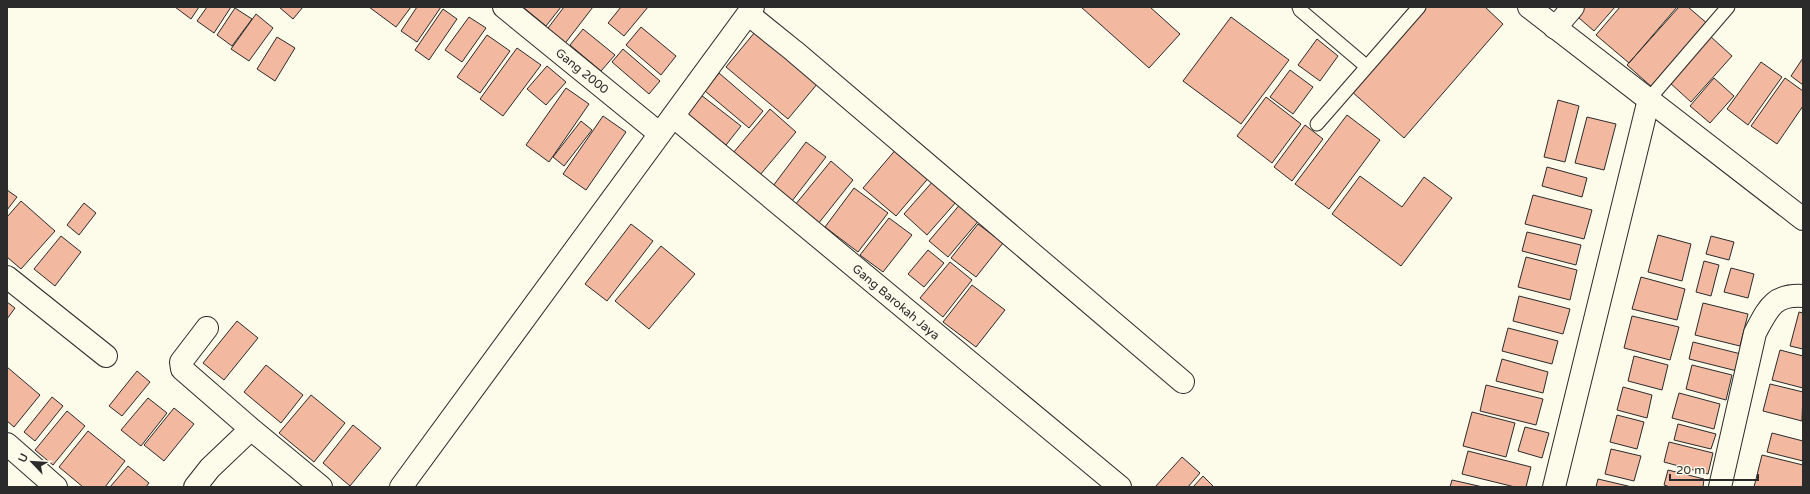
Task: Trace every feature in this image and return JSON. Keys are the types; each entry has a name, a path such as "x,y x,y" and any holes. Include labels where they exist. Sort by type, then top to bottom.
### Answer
{"street":[{"name":"Gang 2000","path":"504,7 660,134"},
{"path":"1529,7 1803,219"},
{"path":"1555,28 1573,7"},
{"path":"401,487 750,11 800,56 1183,382"},
{"path":"1554,487 1649,99"},
{"name":"Gang Barokah Jaya","path":"673,116 1120,487"},
{"path":"7,277 106,356"},
{"path":"1720,487 1756,333 1764,315 1777,300 1791,295 1803,296"},
{"path":"207,328 181,362 182,369 321,487"},
{"path":"195,487 210,468 251,429"},
{"path":"7,444 56,487"}],"lane":[{"path":"1299,7 1300,10 1366,66"},
{"path":"1317,124 1419,7"},
{"path":"1649,99 1728,7"}],"building":[{"path":"175,7 199,7 191,19"},
{"path":"207,7 231,7 214,33 197,21"},
{"path":"279,7 303,7 293,19"},
{"path":"369,7 411,7 396,27"},
{"path":"417,7 441,7 417,42 401,31"},
{"path":"523,7 561,7 546,26"},
{"path":"564,7 593,7 563,46 545,32"},
{"path":"621,7 648,7 624,36 608,23"},
{"path":"1081,7 1150,7 1180,34 1149,68"},
{"path":"1422,7 1485,7 1503,24 1404,138 1350,90"},
{"path":"1574,7 1615,7 1594,31 1571,11"},
{"path":"1620,7 1677,7 1629,63 1596,35"},
{"path":"1679,7 1688,7 1709,25 1653,88 1627,65"},
{"path":"235,8 252,19 232,46 217,35"},
{"path":"443,9 457,19 429,60 415,50"},
{"path":"256,14 273,28 249,61 231,49"},
{"path":"469,17 486,28 462,62 445,50"},
{"path":"1231,17 1289,60 1241,124 1183,81"},
{"path":"641,27 676,56 661,75 626,45"},
{"path":"583,29 615,55 601,71 570,45"},
{"path":"755,32 818,83 788,119 726,67"},
{"path":"487,35 510,51 480,93 457,77"},
{"path":"1710,36 1732,56 1691,102 1669,82"},
{"path":"277,37 295,48 275,81 257,69"},
{"path":"1317,39 1338,56 1320,81 1298,65"},
{"path":"517,48 541,65 503,116 480,99"},
{"path":"623,49 660,81 649,94 612,62"},
{"path":"1803,58 1803,85 1791,76"},
{"path":"1761,62 1782,77 1748,125 1727,109"},
{"path":"547,66 566,82 546,105 527,89"},
{"path":"1290,70 1313,87 1293,114 1270,97"},
{"path":"719,73 763,111 749,128 705,91"},
{"path":"1714,78 1734,96 1710,123 1690,106"},
{"path":"1785,78 1803,91 1803,106 1777,144 1751,126"},
{"path":"566,88 589,104 549,162 526,145"},
{"path":"701,95 741,126 726,145 686,115"},
{"path":"1266,97 1301,124 1272,163 1237,136"},
{"path":"1558,100 1579,106 1565,162 1544,157"},
{"path":"770,109 796,132 760,175 733,153"},
{"path":"1347,115 1380,140 1329,209 1295,184"},
{"path":"603,116 626,132 586,190 563,174"},
{"path":"1587,117 1616,124 1604,170 1575,163"},
{"path":"581,121 592,130 564,166 553,157"},
{"path":"1305,125 1323,139 1292,181 1274,167"},
{"path":"806,142 826,157 792,201 773,186"},
{"path":"898,147 931,175 896,216 863,188"},
{"path":"831,161 853,180 818,224 795,205"},
{"path":"1547,167 1587,178 1582,197 1542,186"},
{"path":"1360,176 1402,207 1424,177 1452,198 1401,266 1332,214"},
{"path":"934,180 957,201 927,235 904,214"},
{"path":"854,188 888,213 858,252 825,227"},
{"path":"7,190 17,197 7,210"},
{"path":"1533,195 1592,210 1584,239 1525,224"},
{"path":"21,201 55,231 21,269 7,257 7,217"},
{"path":"962,202 981,218 948,257 929,241"},
{"path":"84,203 96,213 79,235 67,225"},
{"path":"889,218 912,235 883,272 860,255"},
{"path":"631,224 653,241 607,301 585,284"},
{"path":"978,224 1003,243 976,277 951,258"},
{"path":"1527,232 1581,245 1576,265 1522,251"},
{"path":"1658,235 1691,244 1682,281 1648,272"},
{"path":"61,236 81,252 55,286 34,269"},
{"path":"1711,236 1734,242 1729,260 1706,254"},
{"path":"661,246 695,274 649,329 615,301"},
{"path":"928,250 944,263 924,287 908,274"},
{"path":"1526,257 1577,270 1570,300 1518,287"},
{"path":"1704,261 1719,265 1711,296 1696,292"},
{"path":"950,262 972,280 943,317 920,298"},
{"path":"1731,268 1754,274 1748,298 1724,292"},
{"path":"1641,277 1685,289 1677,320 1632,309"},
{"path":"972,285 1005,310 976,347 943,322"},
{"path":"1519,296 1570,309 1563,334 1513,321"},
{"path":"7,302 15,308 7,319"},
{"path":"1703,303 1748,314 1740,346 1695,335"},
{"path":"1799,312 1803,313 1803,349 1790,346"},
{"path":"1632,316 1679,327 1670,360 1624,348"},
{"path":"237,321 258,338 224,380 203,363"},
{"path":"1508,328 1558,341 1552,364 1502,351"},
{"path":"1693,342 1741,354 1737,371 1689,359"},
{"path":"1780,350 1803,356 1803,388 1772,380"},
{"path":"1634,356 1668,365 1662,390 1628,381"},
{"path":"1502,359 1548,372 1543,393 1496,381"},
{"path":"266,365 303,395 281,423 244,392"},
{"path":"1692,365 1732,375 1726,400 1686,389"},
{"path":"7,367 40,395 14,427 7,421"},
{"path":"137,371 150,382 122,416 109,406"},
{"path":"1770,384 1803,392 1802,421 1763,411"},
{"path":"1486,385 1543,399 1536,425 1480,411"},
{"path":"1623,387 1652,395 1647,418 1617,410"},
{"path":"1679,393 1720,404 1714,429 1672,418"},
{"path":"311,395 345,423 314,462 279,433"},
{"path":"52,397 63,406 35,441 24,432"},
{"path":"148,398 167,413 141,446 121,430"},
{"path":"174,408 194,424 164,461 144,445"},
{"path":"67,411 85,426 53,465 35,450"},
{"path":"1472,412 1515,423 1506,457 1463,446"},
{"path":"1617,415 1644,422 1637,449 1610,442"},
{"path":"1678,424 1716,434 1711,449 1674,440"},
{"path":"353,425 381,448 350,486 323,463"},
{"path":"1525,427 1549,433 1542,458 1518,451"},
{"path":"88,431 125,461 105,487 83,487 59,467"},
{"path":"1772,433 1803,441 1803,461 1767,452"},
{"path":"1669,442 1713,453 1708,474 1664,462"},
{"path":"1611,449 1641,456 1634,481 1605,474"},
{"path":"1468,451 1531,467 1526,487 1515,487 1462,474"},
{"path":"1762,455 1803,465 1803,487 1754,487"},
{"path":"1182,457 1200,473 1188,487 1155,487"},
{"path":"128,466 149,483 146,487 110,487"},
{"path":"1668,470 1704,479 1703,487 1670,487 1664,485"},
{"path":"1203,476 1214,487 1193,487"},
{"path":"1598,479 1632,487 1596,487"},
{"path":"1452,480 1483,487 1450,487"}]}
